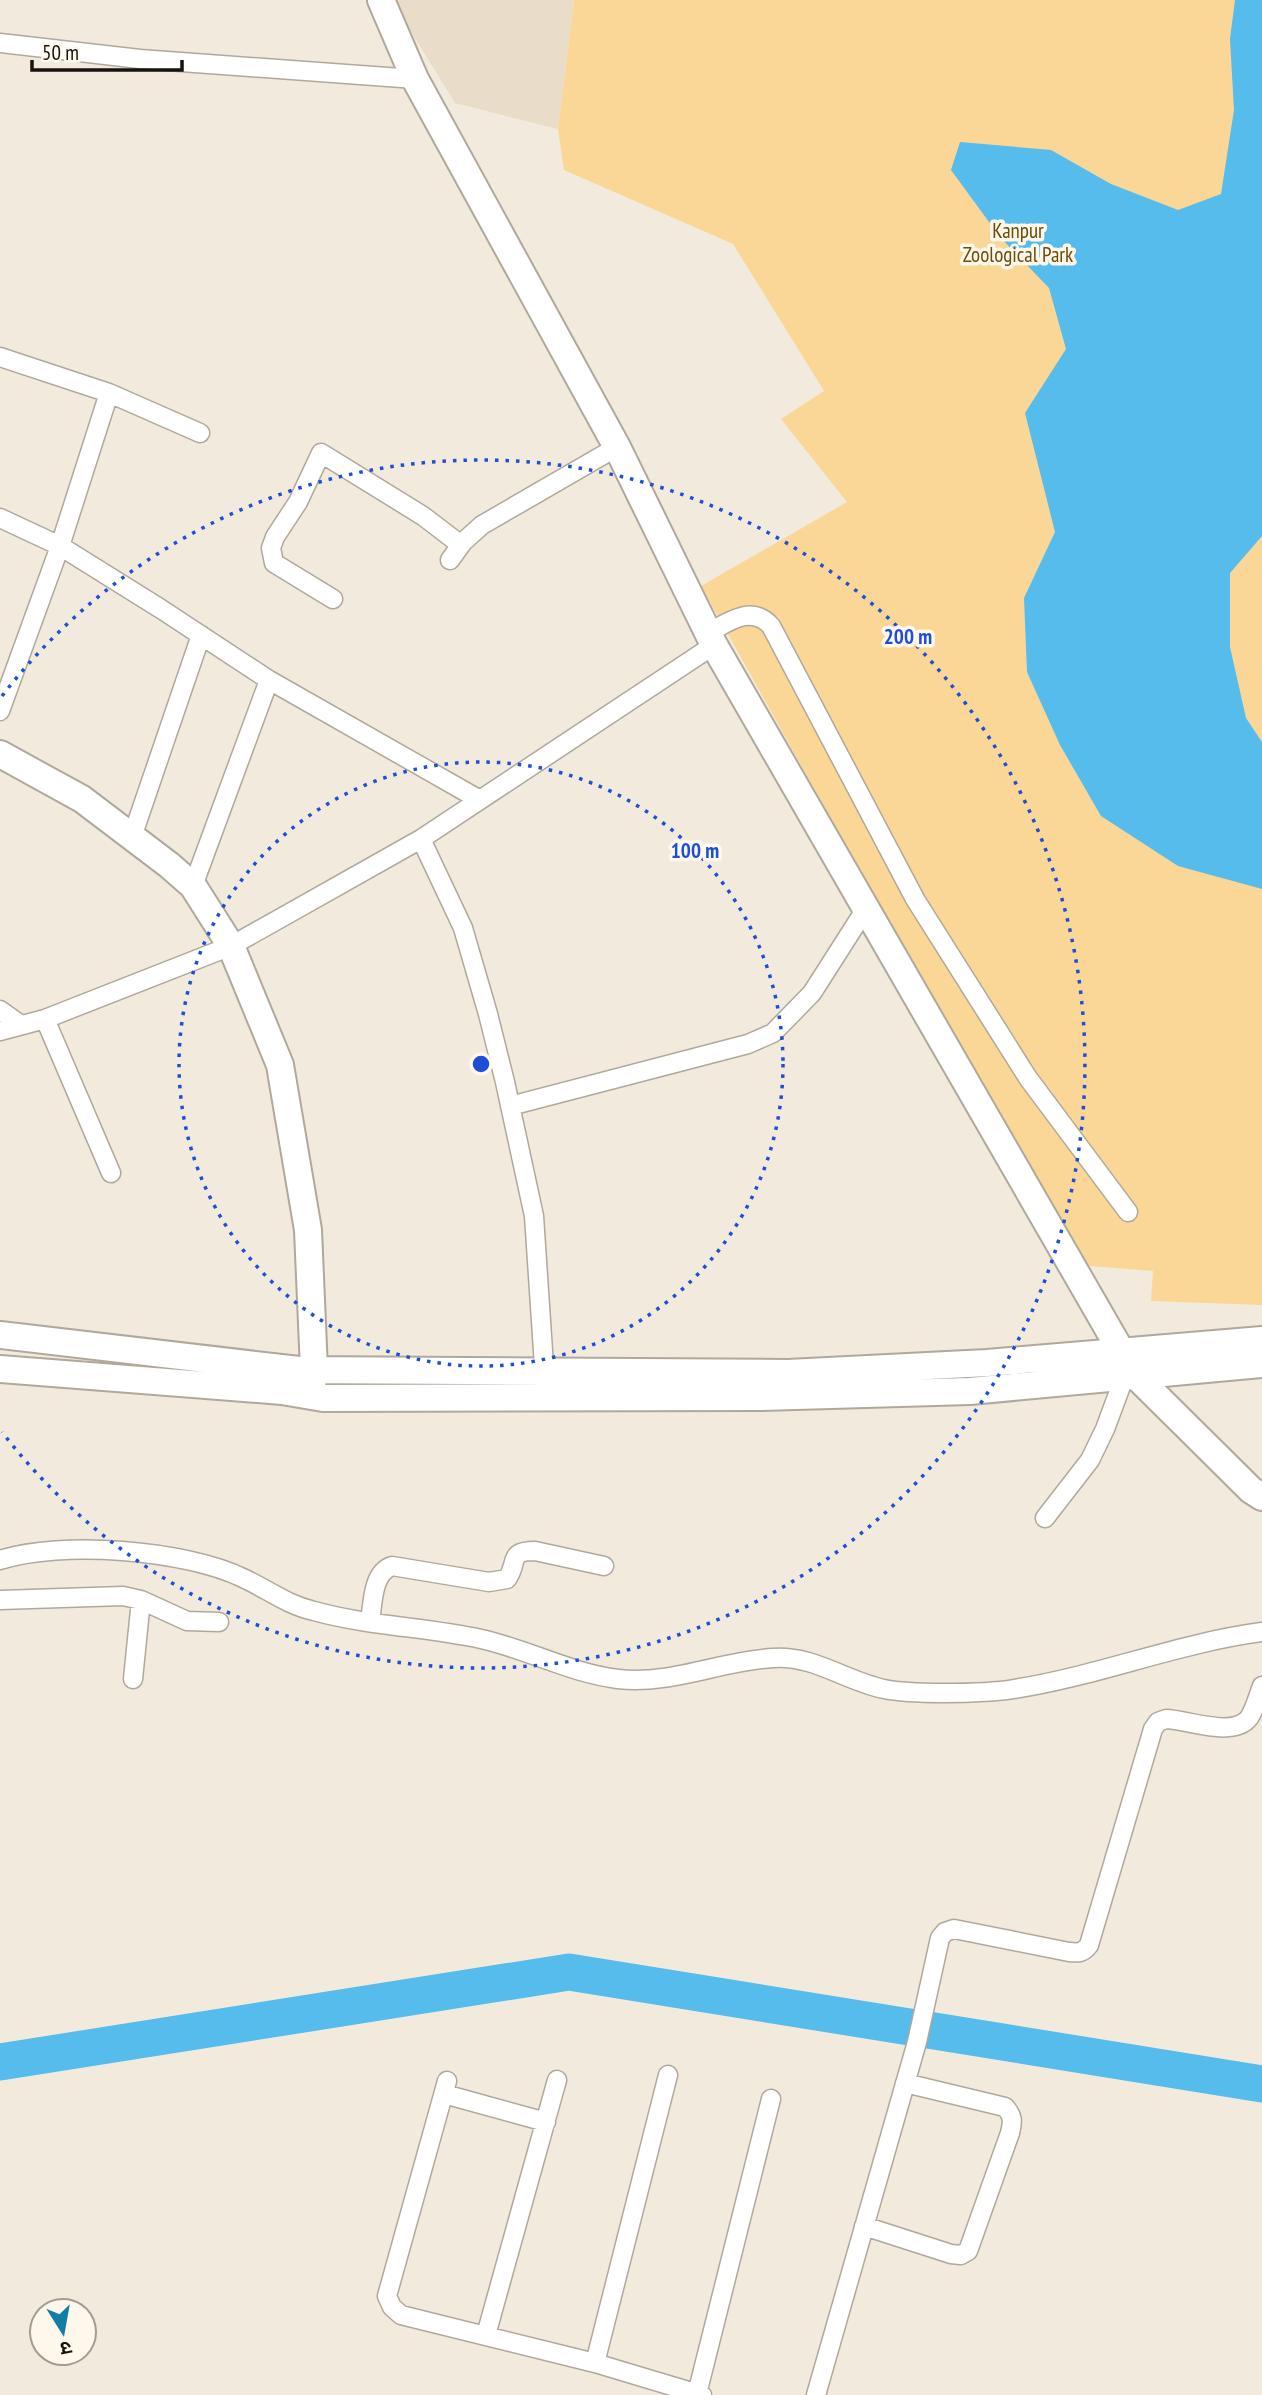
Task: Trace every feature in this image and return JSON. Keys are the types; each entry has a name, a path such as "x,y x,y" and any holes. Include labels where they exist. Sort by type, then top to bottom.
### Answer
{"main road":[{"path":"380,0 415,79 617,447 711,639 1121,1351 1130,1377 1251,1490 1262,1497"},
{"path":"0,754 82,799 193,886 232,946 280,1065 309,1230 314,1370 311,1396"},
{"path":"0,1335 314,1370 788,1373 987,1363 1262,1340"},
{"path":"0,1369 282,1391 311,1396 546,1399 970,1391 1262,1364"}],"street":[{"path":"0,43 154,60 415,79"},
{"path":"2,363 109,393 201,433"},
{"path":"0,711 60,546 109,393"},
{"path":"450,561 461,545 482,525 617,447"},
{"path":"333,599 275,563 271,556 275,537 298,502 321,453 423,516 461,545"},
{"path":"0,518 60,546 269,680 480,800"},
{"path":"0,1031 45,1019 232,946 421,839 743,615 755,615 764,618 771,626 915,899 1028,1078 1128,1212"},
{"path":"132,837 201,635"},
{"path":"193,886 269,680"},
{"path":"421,839 463,928 488,1014 510,1106 534,1216 546,1399"},
{"path":"510,1106 748,1044 773,1033 812,993 865,910"},
{"path":"0,1010 21,1025"},
{"path":"45,1019 111,1173"},
{"path":"1045,1518 1090,1460 1130,1377"},
{"path":"0,1560 37,1552 67,1550 162,1556 243,1577 298,1607 334,1616 484,1640 575,1670 618,1679 662,1679 744,1661 796,1657 884,1689 939,1693 1013,1690 1262,1632"},
{"path":"370,1622 378,1577 384,1569 392,1566 489,1582 507,1579 514,1557 525,1551 604,1566"},
{"path":"0,1600 123,1596 141,1600 187,1620 219,1622"},
{"path":"133,1679 141,1600"},
{"path":"816,2395 917,2042 940,1938 945,1932 954,1929 1079,1953 1085,1951 1153,1729 1158,1722 1177,1720 1222,1728 1237,1726 1247,1720 1262,1686"},
{"path":"595,2363 668,2075"},
{"path":"486,2335 557,2080"},
{"path":"864,2226 961,2255 968,2250 1013,2122 1012,2114 1005,2107 905,2082"},
{"path":"546,2122 445,2088 387,2296 391,2307 401,2315 595,2363 699,2394 771,2099"}],"shaded area":[{"path":"398,0 574,0 558,129 455,103 399,12"}],"green space":[{"name":"Kanpur Zoological Park","path":"574,0 1262,0 1262,1305 1151,1301 1153,1271 1089,1266 892,928 701,586 847,502 781,419 824,391 733,244 564,170 558,129"}],"water":[{"path":"1235,0 1262,0 1262,536 1230,573 1230,647 1246,718 1262,742 1262,889 1178,866 1101,816 1060,745 1027,672 1024,598 1055,532 1025,413 1066,349 1049,288 1000,237 951,170 960,142 1051,150 1111,184 1178,210 1221,194 1234,110 1230,39"}],"waterway":[{"path":"0,2062 569,1972 1262,2084"}]}
